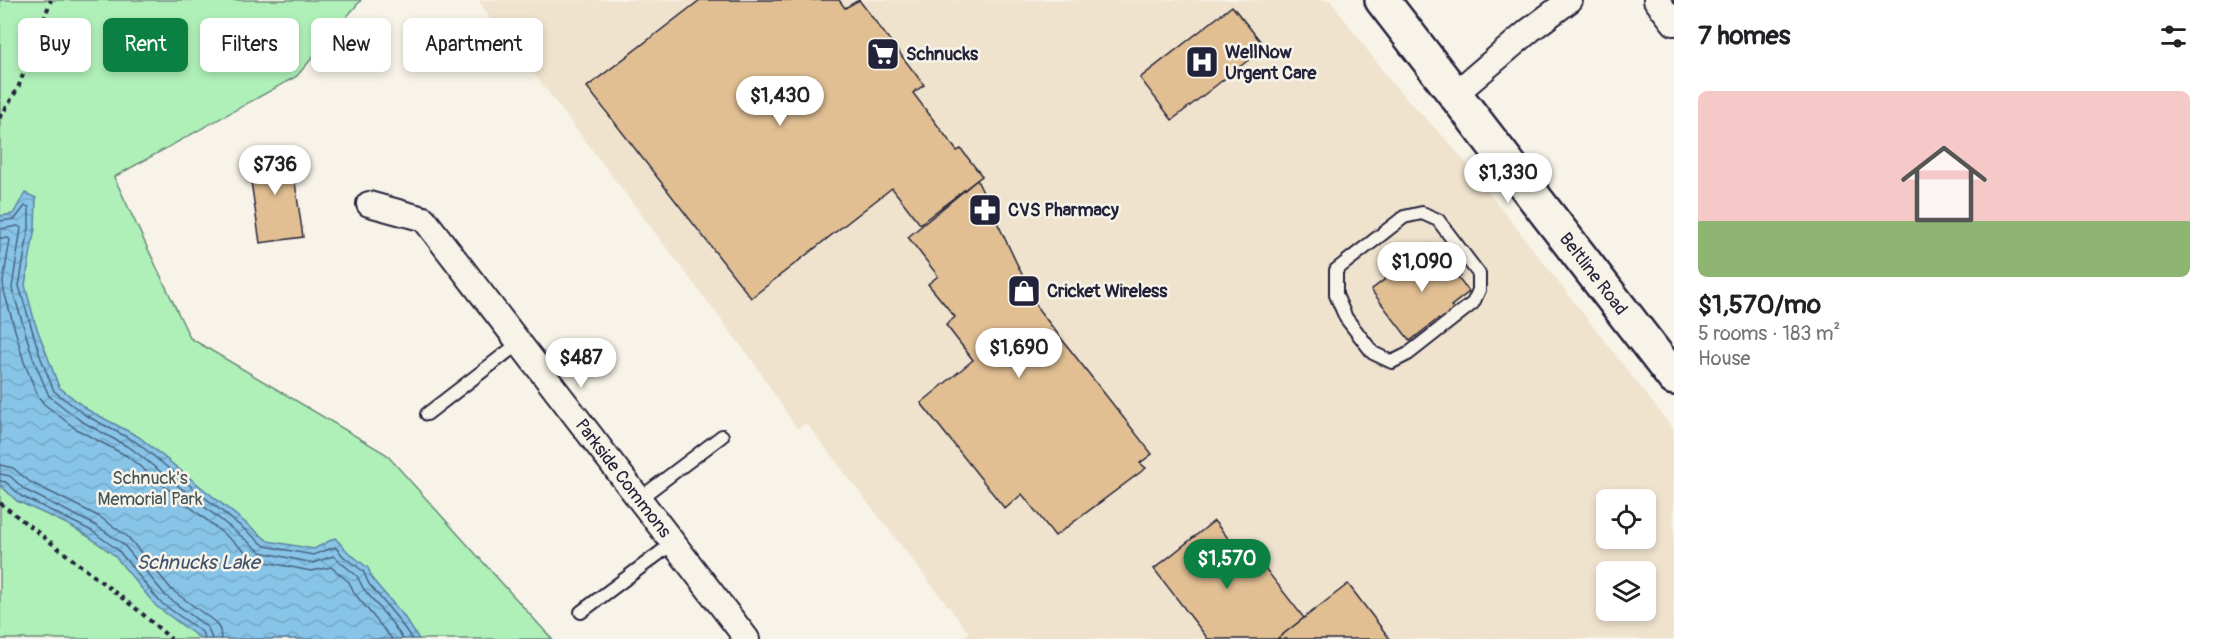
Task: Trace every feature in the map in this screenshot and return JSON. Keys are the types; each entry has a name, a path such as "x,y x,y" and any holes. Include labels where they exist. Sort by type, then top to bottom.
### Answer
{"main road":[{"name":"Beltline Road","path":"1382,0 1674,378"}],"street":[{"path":"1455,94 1530,30 1570,0"},
{"path":"1656,0 1674,23"},
{"name":"Parkside Commons","path":"369,204 424,219 747,639"}],"lane":[{"path":"1422,213 1438,220 1479,274 1479,290 1473,303 1408,354 1392,362 1373,353 1346,318 1336,296 1336,270 1404,217 1422,213"},
{"path":"427,414 519,343"},
{"path":"639,499 722,436"},
{"path":"581,612 673,543"}],"path":[{"path":"0,118 18,88 51,0"},
{"path":"0,502 139,611 171,639"}],"shaded area":[{"path":"479,0 1330,0 1392,83 1454,148 1674,430 1674,639 962,639 969,633 806,423 797,429 754,363 533,72 543,72 543,18 489,18"}],"green space":[{"name":"Schnuck's Memorial Park","path":"0,0 361,0 346,18 311,18 311,59 297,76 114,177 190,338 386,454 552,639 0,639"}],"water":[{"name":"Schnucks Lake","path":"25,193 36,198 35,228 25,285 35,323 59,387 88,410 139,437 268,541 314,549 335,538 368,568 373,580 403,615 419,639 201,639 156,606 114,555 69,525 17,501 0,485 0,216 13,214"}],"building":[{"path":"700,0 839,0 845,8 859,0 924,85 913,93 957,151 961,149 982,176 920,224 892,188 751,298 587,87"},
{"name":"WellNow Urgent Care","path":"1232,6 1265,47 1172,120 1140,78"},
{"path":"290,148 303,237 260,243 247,154"},
{"path":"977,180 1039,310 1152,454 1140,463 1146,468 1055,536 1022,494 1005,509 921,403 973,360 946,325 955,317 928,284 938,276 908,237"},
{"path":"1431,244 1444,262 1448,259 1461,276 1458,278 1469,292 1451,306 1461,320 1448,331 1438,319 1410,341 1371,290"},
{"path":"1214,521 1242,555 1250,549 1304,618 1277,639 1208,639 1154,569"},
{"path":"1348,584 1390,639 1277,639 1304,618"}],"place":[{"name":"Schnucks","path":"883,54"},
{"name":"WellNow Urgent Care","path":"1202,62"},
{"name":"CVS Pharmacy","path":"985,210"},
{"name":"Cricket Wireless","path":"1024,291"}]}
